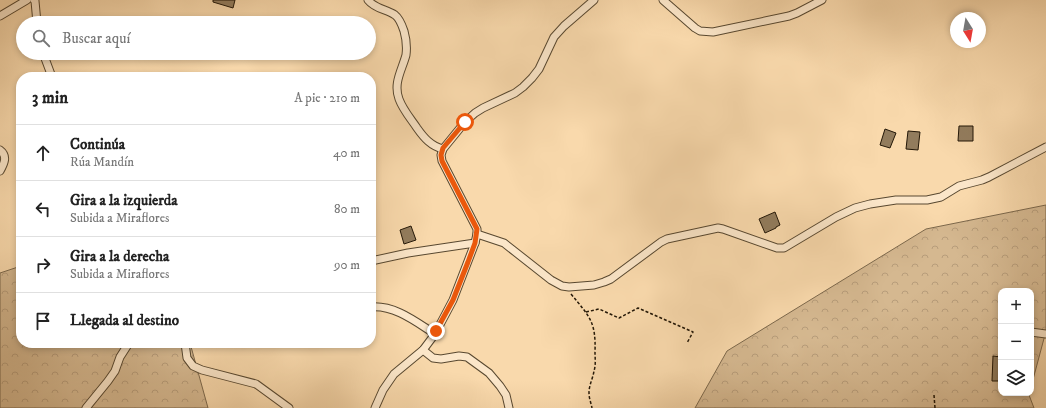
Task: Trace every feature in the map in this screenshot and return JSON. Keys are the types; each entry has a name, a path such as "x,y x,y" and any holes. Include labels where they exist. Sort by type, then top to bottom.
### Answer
{"street":[{"path":"0,16 27,0"},
{"path":"34,0 36,16"},
{"path":"368,0 375,7 395,15 400,22 404,30 406,40 406,54 397,80 399,98 404,109 429,143 436,147 443,148"},
{"path":"374,408 383,390 394,374 423,350 435,334 453,300 475,243 477,229 442,161 441,155 443,148 465,122 475,113 515,93 527,82 538,69 554,37 564,26 594,0"},
{"path":"663,0 695,28 700,31 713,32 789,16 822,0"},
{"path":"46,60 50,72"},
{"path":"477,234 504,243 551,280 562,286 569,287 594,285 604,282 667,239 718,228 729,230 776,248 784,248 836,217 855,208 896,200 927,200 941,197 959,186 989,177 1046,146"},
{"path":"0,150 3,152 5,158 0,171"},
{"path":"376,260 408,253 475,243"},
{"path":"376,308 390,309 402,313 435,334"},
{"path":"1034,332 1046,334"},
{"path":"86,408 112,376 120,357 126,348"},
{"path":"186,348 187,358 193,366 202,370 256,384 289,408"},
{"path":"423,350 433,358 437,359 460,356 467,358 489,373 500,386 506,395 509,408"}],"path":[{"path":"569,287 570,293 586,312 594,329 594,371 589,392 592,408"},
{"path":"586,312 599,309 619,318 638,308 693,332 687,343"},
{"path":"934,394 935,408"}],"green space":[{"path":"1046,205 1046,331 1034,376 1034,288 998,288 998,396 1029,396 1034,408 695,408 727,351 926,229"},
{"path":"16,268 16,348 191,348 208,408 0,408 0,273"}],"building":[{"path":"213,0 235,0 233,8 213,2"},
{"path":"959,126 973,126 973,141 958,141"},
{"path":"885,129 896,133 890,148 880,145"},
{"path":"908,131 920,132 918,150 906,149"},
{"path":"775,212 780,225 765,233 759,219"},
{"path":"411,226 416,240 404,244 400,230"},
{"path":"993,356 998,357 998,381 992,381"}],"route":[{"path":"436,331 453,300 477,234 477,229 442,161 441,155 443,148 465,122"}]}
